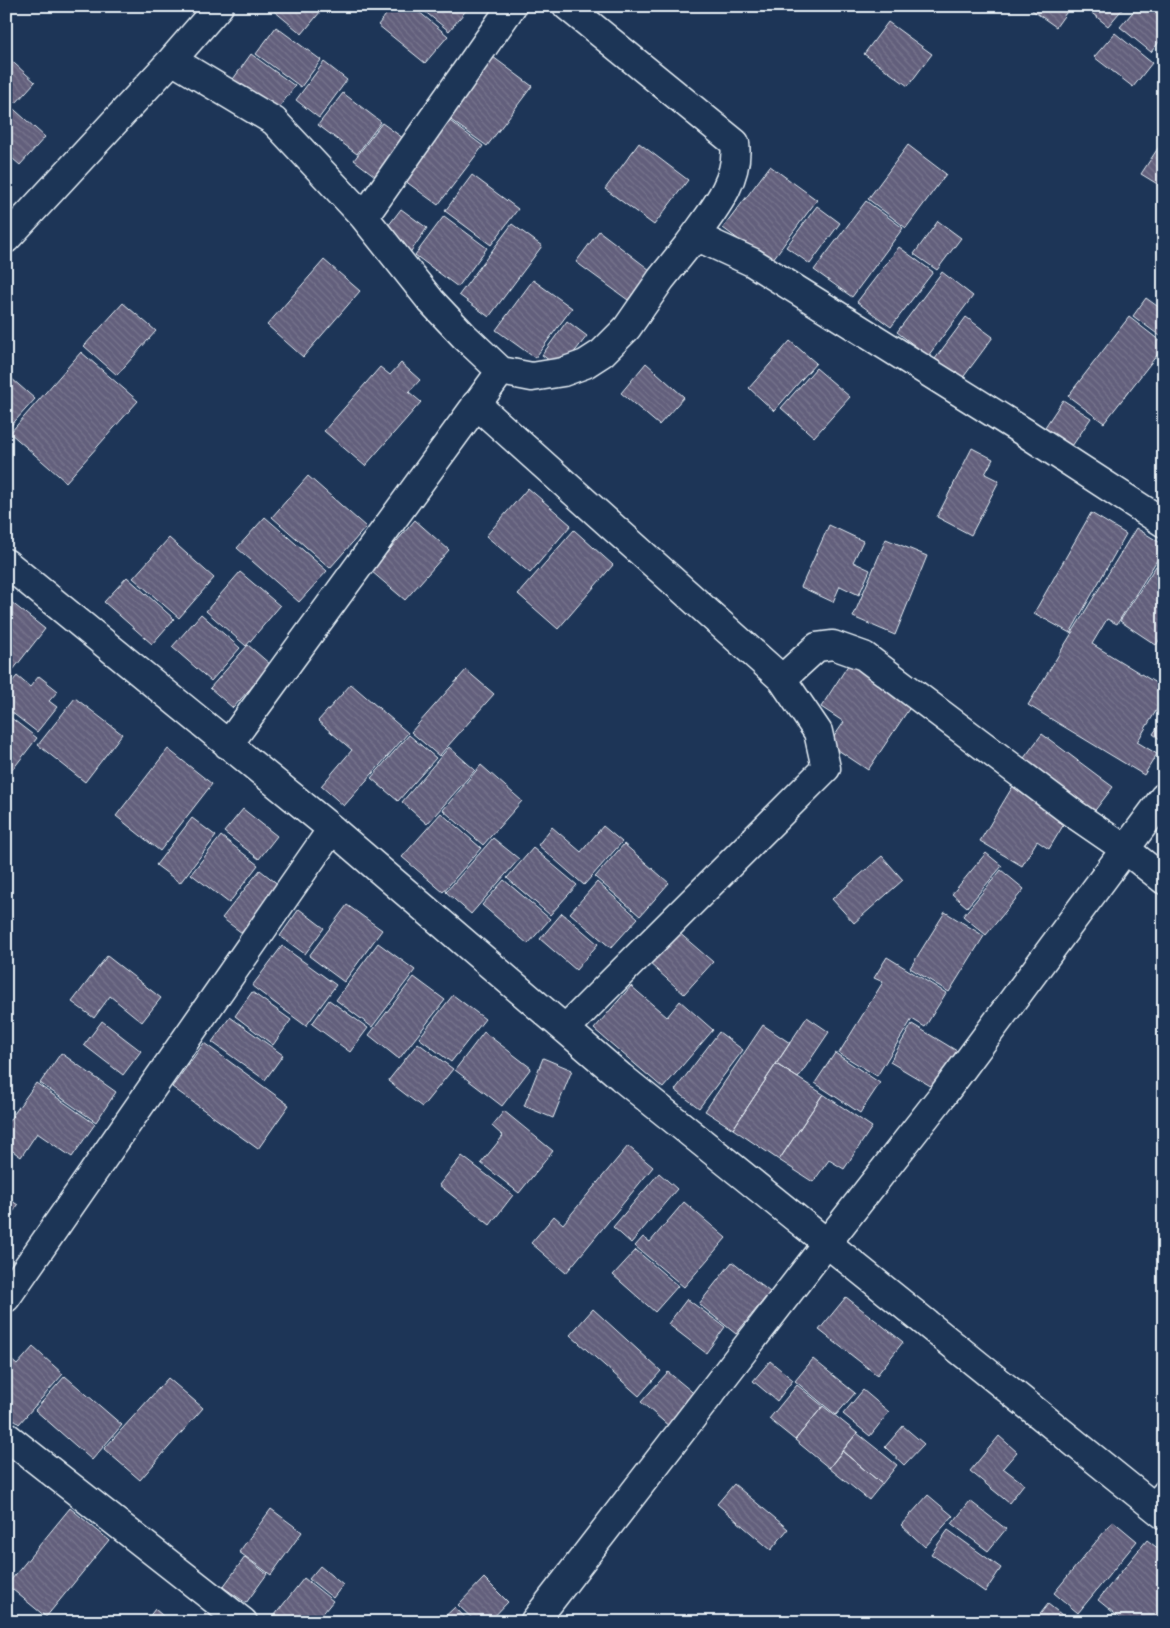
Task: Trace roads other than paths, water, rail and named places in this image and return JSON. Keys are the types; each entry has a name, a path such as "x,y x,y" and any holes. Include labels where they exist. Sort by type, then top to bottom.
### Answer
{"street":[{"path":"6,239 172,60 218,6"},
{"path":"364,217 512,6"},
{"path":"172,60 274,121 364,217 431,301 464,336 501,371 532,377 562,372 585,364 602,353 627,328 661,279 690,244 729,186 737,154 736,144 567,6"},
{"path":"690,244 702,239 752,262 1024,432 1164,524"},
{"path":"228,745 501,371"},
{"path":"476,404 782,679 818,732 826,768 565,1029"},
{"path":"6,563 332,829 621,1077 826,1244 1159,1503"},
{"path":"782,679 817,647 833,645 864,656 1074,814 1125,849 1164,880"},
{"path":"534,1622 942,1096 1164,797"},
{"path":"6,1298 332,829"},
{"path":"6,1436 243,1622"}]}
